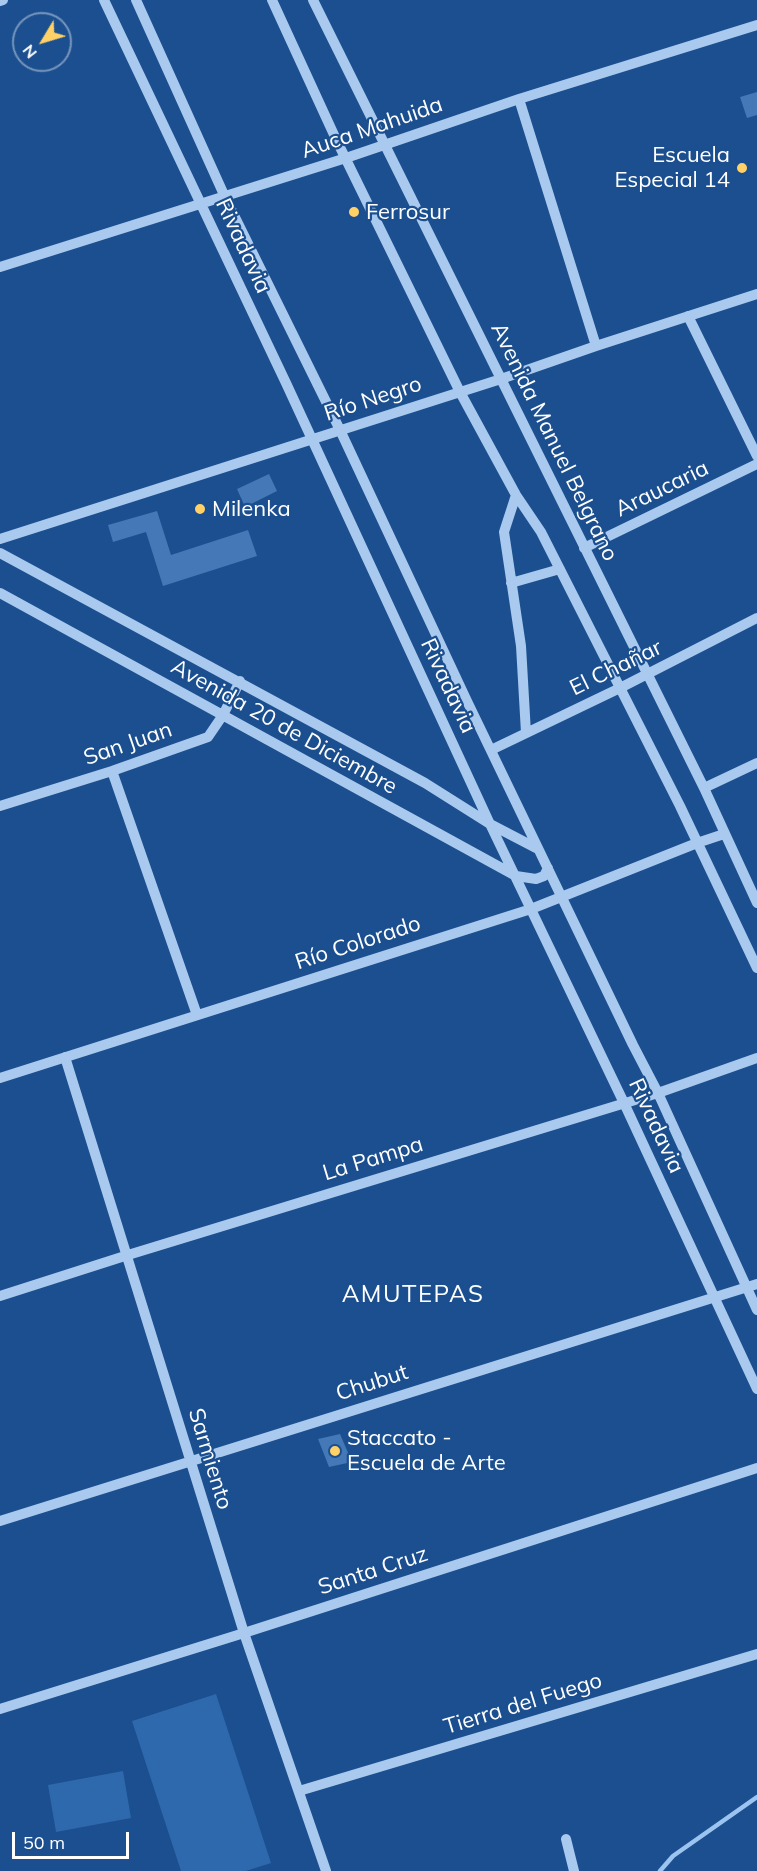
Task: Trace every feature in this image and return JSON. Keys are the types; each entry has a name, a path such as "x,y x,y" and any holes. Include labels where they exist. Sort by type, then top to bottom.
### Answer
{"street":[{"name":"Rivadavia","path":"104,0 202,204 490,824 624,1103 757,1389"},
{"name":"Rivadavia","path":"136,0 225,197 340,430 561,897 752,1286 757,1310"},
{"path":"272,0 345,158 460,392 516,495 541,532 757,968"},
{"name":"Avenida Manuel Belgrano","path":"313,0 704,788 757,903"},
{"name":"Auca Mahuida","path":"0,267 225,197 519,99 757,25"},
{"path":"519,99 596,346"},
{"name":"Río Negro","path":"0,539 501,379 757,294"},
{"path":"688,316 757,456"},
{"name":"Araucaria","path":"584,548 757,464"},
{"path":"516,495 504,532 521,646 526,733"},
{"name":"Avenida 20 de Diciembre","path":"0,553 240,681 425,783 490,824 539,849"},
{"path":"511,583 560,569"},
{"name":"Avenida 20 de Diciembre","path":"0,593 516,876"},
{"name":"El Chañar","path":"491,750 620,688 757,618"},
{"name":"San Juan","path":"0,806 112,771 207,737 223,715 240,681"},
{"path":"704,788 757,764"},
{"path":"112,771 197,1015"},
{"name":"Río Colorado","path":"0,1078 531,909 724,834"},
{"path":"516,876 536,879 544,876 548,868"},
{"name":"Sarmiento","path":"65,1057 244,1634 326,1871"},
{"name":"La Pampa","path":"0,1296 658,1093 757,1058"},
{"name":"Chubut","path":"0,1521 752,1286"},
{"name":"Santa Cruz","path":"0,1709 244,1634 757,1468"},
{"name":"Tierra del Fuego","path":"300,1791 757,1654"},
{"path":"566,1839 574,1871"}],"shaded area":[{"path":"216,1694 271,1863 246,1871 181,1871 132,1721"},
{"path":"123,1771 131,1818 56,1832 48,1785"}],"building":[{"path":"757,92 757,115 747,118 740,97"},
{"path":"269,474 277,491 245,507 237,489"},
{"path":"157,511 171,555 248,530 257,556 163,586 146,532 113,542 108,525"},
{"name":"Staccato - Escuela de Arte","path":"340,1434 352,1462 329,1467 318,1439"}],"waterway":[{"path":"660,1871 673,1856 757,1797"}],"place":[{"name":"Escuela Especial 14","path":"742,168"},
{"name":"Ferrosur","path":"354,212"},
{"name":"Milenka","path":"200,509"},
{"name":"Staccato - Escuela de Arte","path":"335,1451"}],"district":[{"name":"AMUTEPAS","path":"413,1295"}]}
